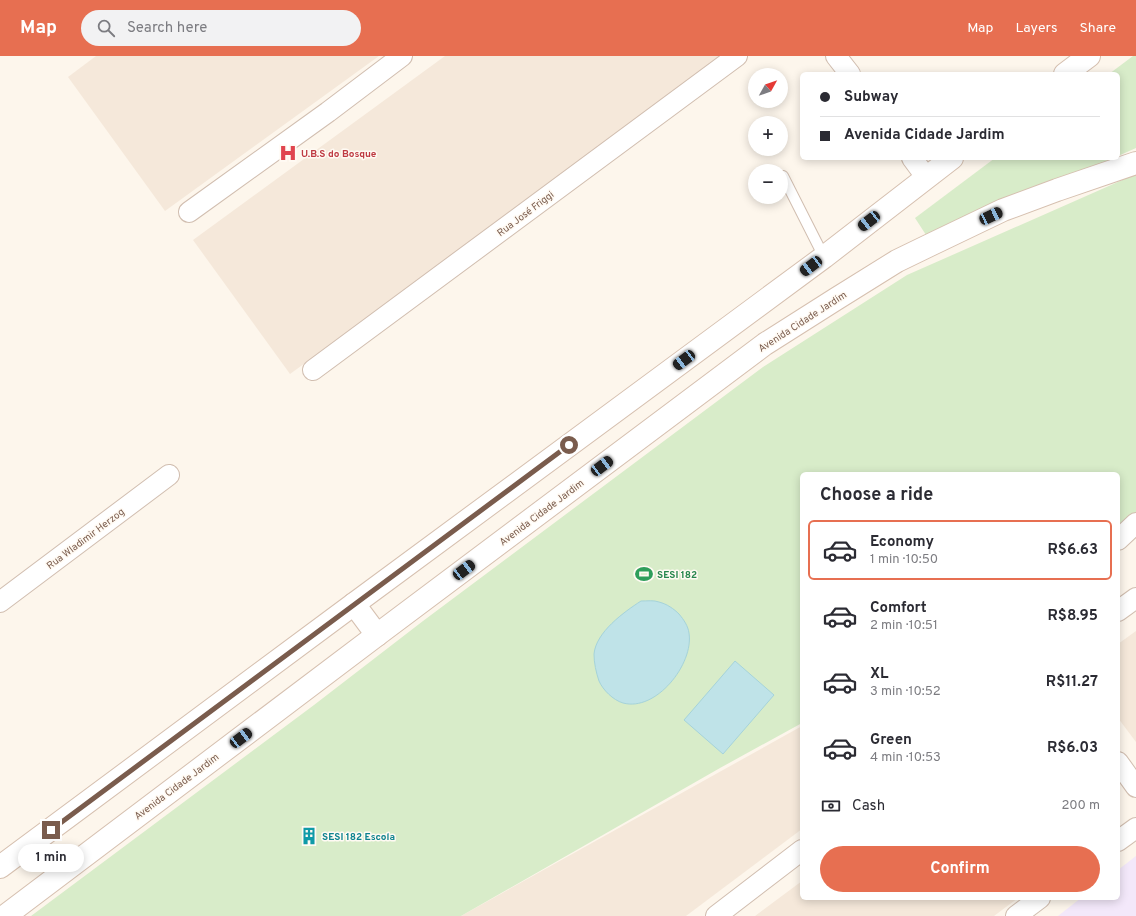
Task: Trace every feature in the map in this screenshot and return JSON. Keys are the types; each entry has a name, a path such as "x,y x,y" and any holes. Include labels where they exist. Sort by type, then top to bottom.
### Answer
{"main road":[{"path":"1068,72 1090,56"},
{"path":"0,867 824,257 949,160"},
{"name":"Avenida Cidade Jardim","path":"5,916 765,344 836,298 898,261 1003,210 1057,190 1136,164"},
{"path":"354,604 377,635"}],"street":[{"path":"190,212 328,112 402,56"},
{"name":"Rua José Friggi","path":"313,370 737,56"},
{"path":"836,56 848,72"},
{"path":"913,160 926,177"},
{"name":"Rua Wladimir Herzog","path":"0,602 169,475"},
{"path":"1120,538 1136,523"},
{"path":"1120,610 1136,598"},
{"path":"1120,765 1136,787"},
{"path":"1120,840 1136,828"},
{"path":"716,916 800,852"},
{"path":"1016,916 1037,900"}],"lane":[{"path":"788,186 824,257"}],"shaded area":[{"path":"96,56 379,56 165,211 68,77"},
{"path":"445,56 728,56 290,374 193,240"},
{"path":"1136,631 1136,742 1120,721 1120,643"},
{"path":"800,727 800,830 686,916 461,916"},
{"path":"1136,856 1136,916 1058,916 1078,900 1120,900 1120,868"},
{"path":"800,882 800,900 1015,900 994,916 755,916"}],"green space":[{"path":"1133,56 1136,56 1136,148 1120,155 1120,72 1112,72"},
{"path":"992,160 1108,160 928,238 915,218"},
{"name":"SESI 182","path":"1136,174 1136,514 1120,526 1120,472 800,472 800,724 720,768 461,916 31,916 763,367 907,275"}],"water":[{"path":"641,601 655,601 662,603 677,612 688,628 689,645 679,671 660,693 648,700 636,704 623,703 612,697 599,681 594,661 594,654 596,646 605,630 619,617"},
{"path":"735,661 774,695 723,754 684,720"}],"place":[{"name":"U.B.S do Bosque","path":"288,153"},
{"name":"SESI 182","path":"644,574"},
{"name":"SESI 182 Escola","path":"309,836"}],"route":[{"path":"51,830 569,445"}]}
